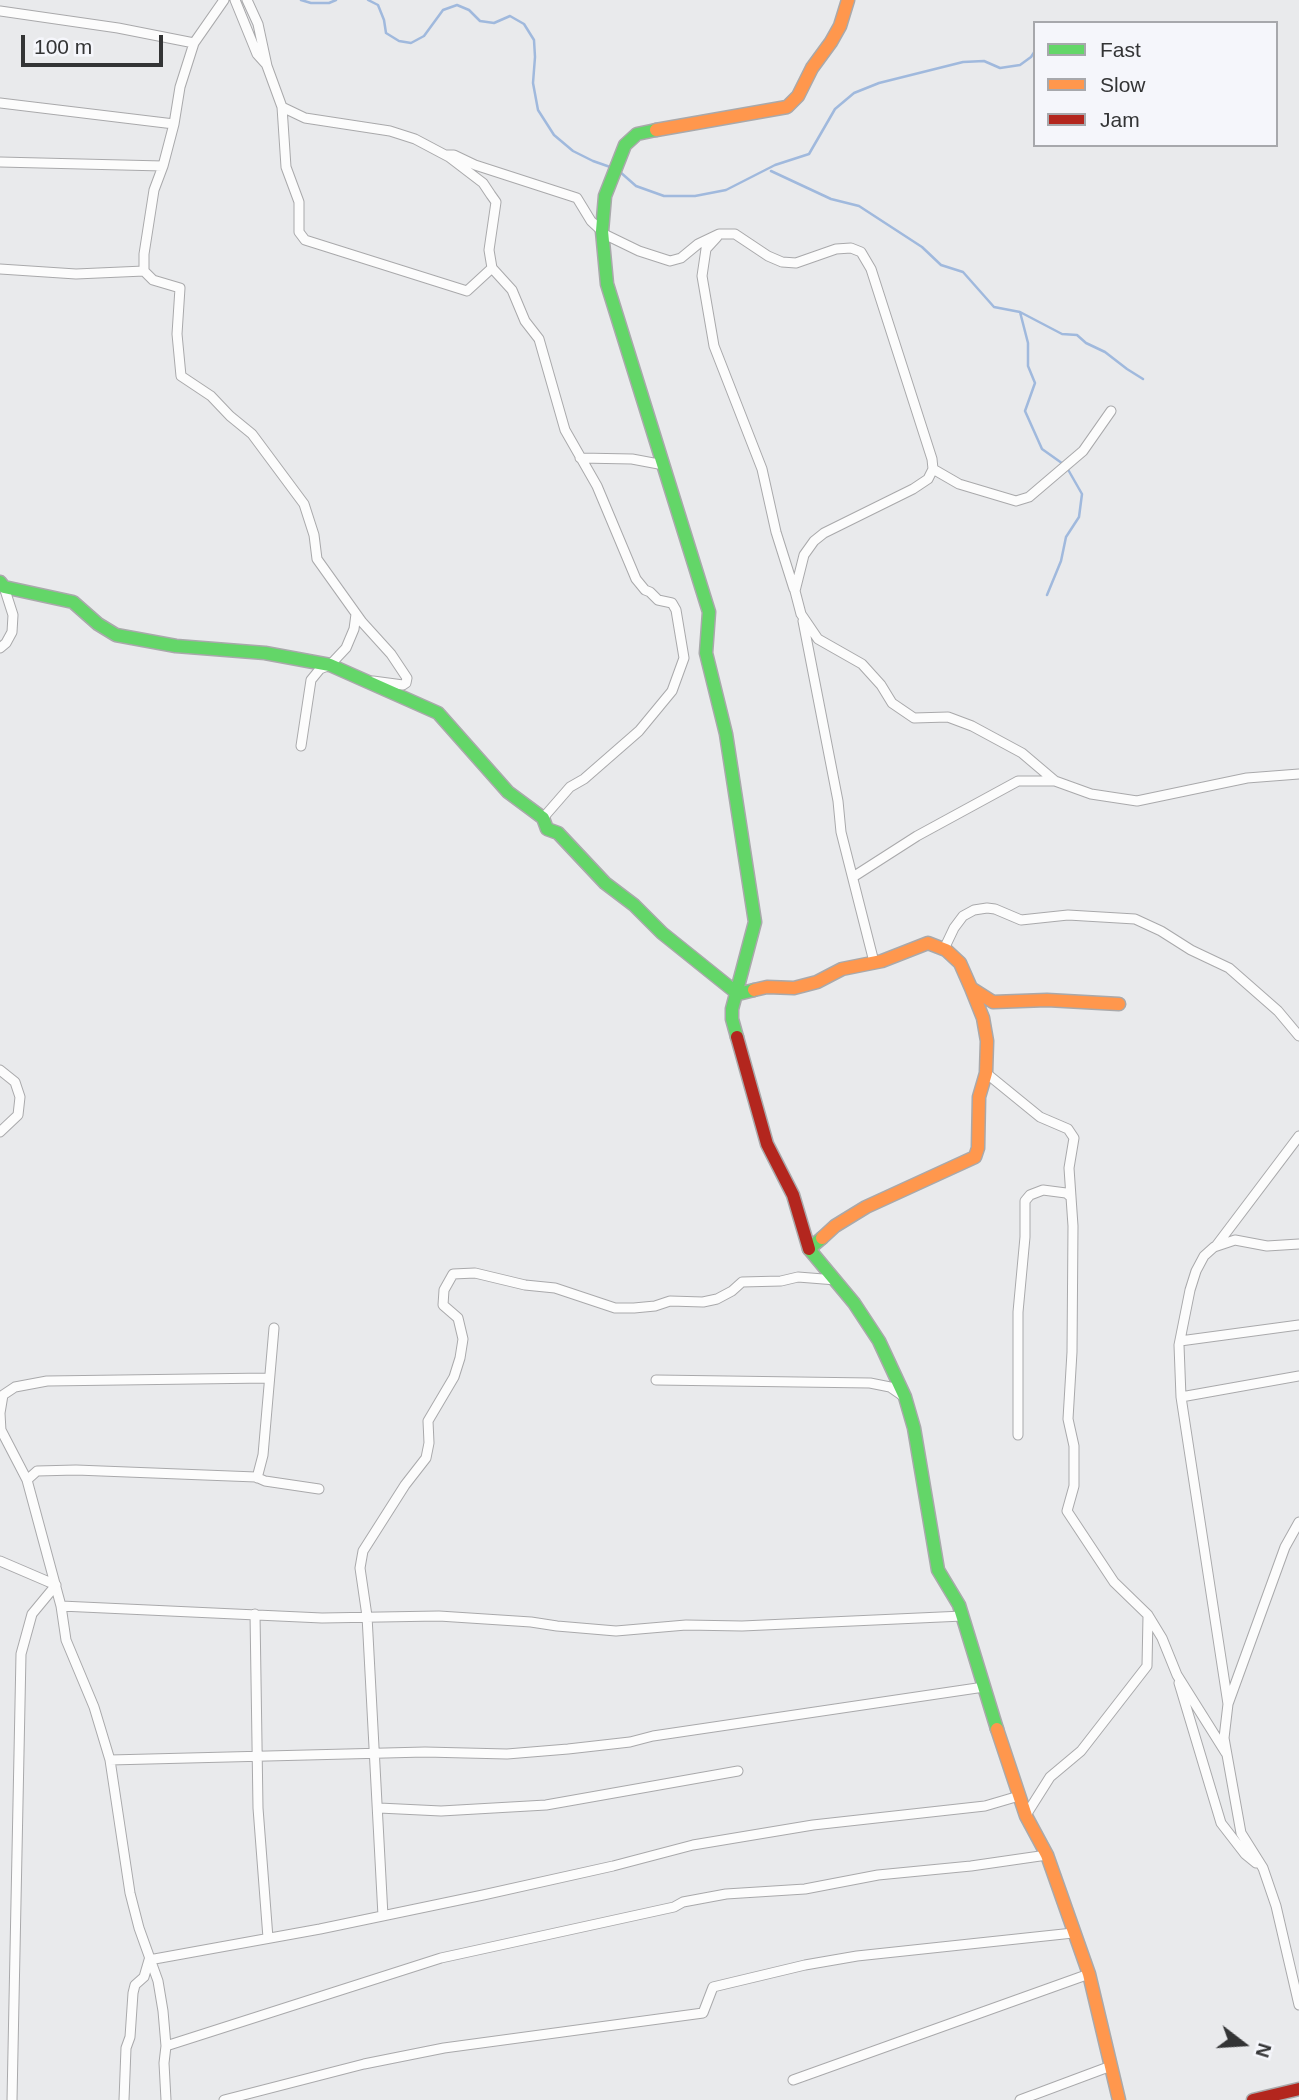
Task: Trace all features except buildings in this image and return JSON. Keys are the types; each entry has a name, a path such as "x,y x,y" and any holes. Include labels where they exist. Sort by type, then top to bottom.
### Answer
{"street":[{"path":"224,0 194,43 180,87 174,124 154,190 144,271 153,280 180,288 177,334 181,376 211,396 251,433 304,504 314,535 317,559 407,678 403,685 368,680"},
{"path":"235,0 257,54 267,66"},
{"path":"247,0 258,24 267,66 282,107 286,167 299,202 299,232 305,240 467,291 476,286 492,268"},
{"path":"848,0 840,26 812,68 798,96 788,107 637,134 625,145 605,196 602,231 607,284 709,612 706,653 726,734 755,922 732,1009 732,1019 745,1066 767,1144 793,1195 809,1249 836,1280 879,1341 905,1397 911,1414 938,1570 959,1605 1019,1796 1047,1855 1089,1974 1119,2100"},
{"path":"0,11 118,28 194,43"},
{"path":"0,103 174,124"},
{"path":"282,107 305,118 390,131 415,139 446,155 483,183 496,202 489,250 492,268 512,290 525,321 539,340 565,430 597,486 636,579 645,590 658,600 672,603 676,610 684,658 672,691 652,718 584,779 570,787 543,818"},
{"path":"446,155 454,155 577,198 591,221 602,231 639,251 670,261 681,258 698,244 719,234 735,234 782,262 796,263 836,249 851,248 862,252 871,269 933,469 928,479 913,489 824,533 804,555 795,591"},
{"path":"0,162 163,166"},
{"path":"719,234 706,249 702,276 714,346 762,469 776,532 801,614 838,801 841,832 874,962"},
{"path":"0,270 76,274 144,271"},
{"path":"933,469 959,484 1016,501 1030,497 1083,451 1111,411"},
{"path":"580,458 632,459 664,465"},
{"path":"2,584 73,602 98,624 116,635 176,646 265,653 330,665 438,713 508,792 543,818 547,828 558,833 605,883 738,994"},
{"path":"0,648 12,632 13,615 2,584"},
{"path":"301,746 311,680 346,648 354,629 356,614"},
{"path":"801,614 818,639 862,664 881,685 892,703 914,718 948,717 972,726 1021,753 1055,781 1091,794 1137,801 1247,778 1299,774"},
{"path":"853,877 917,836 1006,786 1018,781 1055,781"},
{"path":"944,949 963,916 974,910 995,909 1021,920 1068,915 1135,919 1229,968 1278,1011 1299,1036"},
{"path":"738,994 767,987 794,988 817,982 842,968 874,962 928,943 944,949 960,963 977,1000 986,1032 986,1073 979,1097 978,1148 975,1157 866,1208 835,1226 809,1249"},
{"path":"971,988 993,1002 1039,1000 1119,1004"},
{"path":"0,1070 15,1082 20,1097 18,1115 0,1132"},
{"path":"986,1073 1040,1117 1068,1129 1074,1138 1069,1168 1073,1266 1068,1419 1074,1446 1074,1486 1067,1511 1114,1582 1148,1615 1162,1639 1177,1675 1221,1823 1245,1854 1263,1868"},
{"path":"1228,1703 1181,1397 1180,1342 1196,1270 1204,1256 1214,1247 1299,1136"},
{"path":"1018,1435 1018,1312 1026,1201 1030,1195 1043,1190 1066,1193 1071,1197"},
{"path":"1214,1247 1235,1240 1267,1246 1299,1244"},
{"path":"383,1916 367,1616 360,1568 363,1551 405,1485 426,1458 428,1421 454,1377 463,1339 458,1318 443,1305 444,1290 453,1274 475,1273 525,1285 555,1288 615,1308 655,1306 670,1301 703,1302 732,1292 742,1282 798,1278 836,1280"},
{"path":"1180,1342 1299,1325"},
{"path":"257,1478 263,1455 274,1328"},
{"path":"1181,1397 1299,1376"},
{"path":"166,2100 166,2046 158,1981 149,1960 130,1893 110,1760 94,1707 66,1640 56,1585 27,1480 1,1429 0,1413 3,1395 15,1387 47,1381 268,1378"},
{"path":"656,1380 870,1382 890,1387 905,1397"},
{"path":"27,1480 37,1471 76,1470 257,1478 319,1489"},
{"path":"1299,1522 1285,1547 1228,1703 1224,1738 1241,1833 1263,1868 1278,1913 1299,2005"},
{"path":"0,1561 56,1585"},
{"path":"12,2100 21,1654 32,1614 56,1585"},
{"path":"61,1606 322,1618 466,1618 616,1631 686,1625 742,1626 963,1616"},
{"path":"255,1614 258,1808 268,1938"},
{"path":"1026,1815 1050,1777 1081,1751 1147,1666 1148,1615"},
{"path":"1177,1675 1226,1753"},
{"path":"110,1760 373,1753 508,1754 568,1749 630,1742 653,1736 984,1687"},
{"path":"379,1808 441,1811 546,1805 738,1772"},
{"path":"149,1960 383,1916 613,1866 692,1845 813,1825 985,1806 1019,1796"},
{"path":"166,2046 441,1958 674,1907 683,1902 726,1894 805,1889 877,1875 1047,1855"},
{"path":"224,2100 365,2064 444,2048 703,2013 713,1987 805,1965 857,1956 1073,1933"},
{"path":"124,2100 126,2048 130,2037 133,1993 135,1985 144,1978 149,1960"},
{"path":"793,2080 1089,1974"},
{"path":"1020,2100 1111,2066"},
{"path":"1253,2100 1299,2089"}],"waterway":[{"path":"301,0 311,3 329,3 336,0"},
{"path":"368,0 378,5 386,33 399,41 411,43 424,36 443,10 457,5 469,10 480,21 494,23 510,16 524,24 534,40 533,83 538,110 554,135 573,151 613,168"},
{"path":"619,171 636,186 664,196 695,196 726,190 775,165 809,154 835,109 854,93 879,83 963,62 984,61 1000,68 1020,65 1033,54"},
{"path":"771,171 831,199 859,206 922,247 941,265 963,272 994,307 1020,312 1062,334 1077,335 1143,379"},
{"path":"1020,312 1028,343 1028,366 1035,383 1025,411 1042,449 1066,466 1082,494 1079,517 1066,537 1061,561 1047,595"}],"traffic: fast":[{"path":"656,130 637,134 625,145 605,196 602,231 607,284 709,612 706,653 726,734 755,922 732,1009 737,1037"},
{"path":"0,582 4,587 73,602 98,624 116,635 176,646 265,653 330,665 438,713 508,792 543,818 547,829 558,833 605,883 634,905 662,933 738,994 754,990"},
{"path":"822,1238 809,1249 854,1303 879,1341 905,1397 914,1428 938,1570 959,1605 997,1729"}],"traffic: slow":[{"path":"656,130 787,107 798,96 812,68 831,42 840,26 848,0"},
{"path":"754,990 767,987 794,988 817,982 842,969 882,961 928,943 946,950 960,963 971,988 993,1002 1047,1000 1119,1004"},
{"path":"822,1238 835,1226 866,1207 975,1157 978,1148 979,1097 986,1073 987,1041 983,1018 971,988"},
{"path":"997,1729 1026,1816 1047,1855 1089,1974 1119,2100"}],"traffic: jam":[{"path":"737,1037 767,1144 793,1195 809,1249"},
{"path":"1253,2100 1299,2089"}]}
